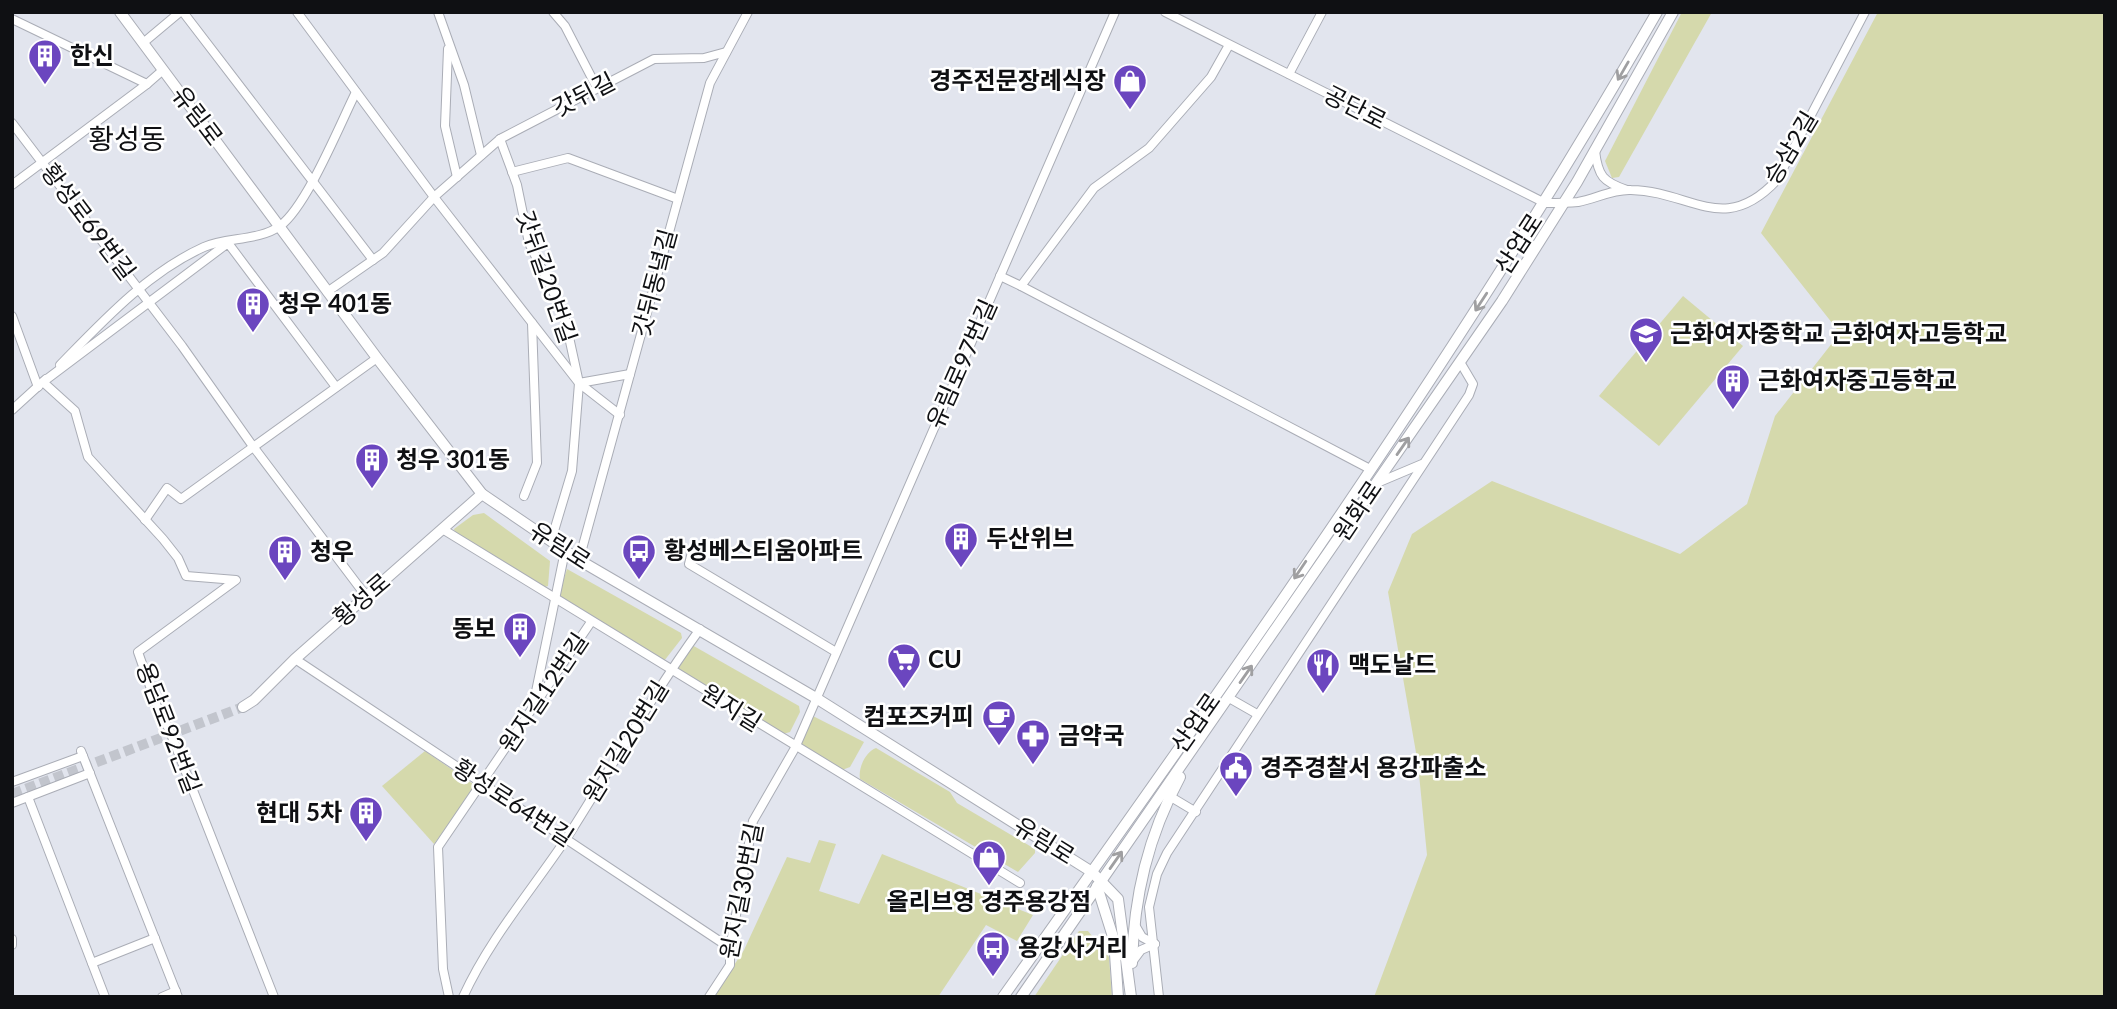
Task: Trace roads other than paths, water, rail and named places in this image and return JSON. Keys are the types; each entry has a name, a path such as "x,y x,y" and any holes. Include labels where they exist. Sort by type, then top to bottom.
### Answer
{"street":[{"name":"유림로","path":"120,12 327,292 482,494 579,560 816,698 1092,872"},
{"path":"143,43 182,12 373,260"},
{"path":"297,12 434,197 579,383 620,415"},
{"path":"438,12 464,85 481,155"},
{"path":"553,12 565,26 597,88"},
{"name":"갓뒤동녘길","path":"579,560 710,83 748,12"},
{"path":"1000,276 1115,12"},
{"name":"공단로","path":"1165,12 1545,204"},
{"path":"1289,74 1322,12"},
{"name":"산업로","path":"1092,872 1370,469 1545,204 1657,12"},
{"name":"원화로","path":"1021,997 1460,362 1565,202 1673,12"},
{"name":"승삼2길","path":"1545,204 1627,190 1655,191 1697,207 1722,210 1742,207 1762,196 1777,180 1865,12"},
{"name":"유림로","path":"12,19 147,84 163,70"},
{"name":"유림로97번길","path":"816,698 1000,276 1021,286 1094,188 1149,148 1211,76 1229,45"},
{"path":"448,46 444,126 457,177"},
{"name":"갓뒤길","path":"327,292 383,253 434,197 500,139 654,59 704,58 726,52"},
{"path":"12,185 147,84"},
{"path":"139,288 205,247 228,243 280,226 302,200 356,92"},
{"name":"황성로69번길","path":"12,123 139,288 252,445 366,596"},
{"name":"갓뒤길20번길","path":"500,139 512,172 530,243 564,314 579,383 572,471 551,541"},
{"path":"1595,150 1597,170 1605,182 1627,190"},
{"path":"512,172 568,158 678,199"},
{"path":"12,410 40,384 228,243"},
{"path":"228,243 336,387"},
{"path":"1021,286 1370,469"},
{"name":"황성로69번길","path":"40,384 139,288"},
{"name":"용담로92번길","path":"12,316 40,384 75,411 88,457 178,558 186,576 236,580 138,652 159,712 169,729 274,997"},
{"path":"524,496 537,463 532,323"},
{"path":"145,520 167,488 181,499 252,445 377,358"},
{"path":"1160,997 1149,907 1157,874 1257,714 1473,384 1460,362"},
{"path":"579,383 630,374"},
{"path":"1377,483 1423,463"},
{"name":"황성로","path":"243,707 482,494"},
{"name":"원지길","path":"444,530 795,748 1020,883"},
{"path":"532,712 565,551"},
{"path":"692,552 689,564 836,652"},
{"name":"원지길12번길","path":"449,997 443,970 438,847 483,785 591,622"},
{"name":"원지길20번길","path":"463,997 480,959 566,837 670,670 700,629"},
{"name":"황성로64번길","path":"295,659 730,948"},
{"name":"원지길30번길","path":"709,997 730,965 730,948 754,821 795,748 816,698"},
{"path":"1229,698 1257,714"},
{"path":"1130,985 1133,919 1146,856 1171,797 1206,732"},
{"path":"12,782 82,754 177,994 162,997"},
{"path":"12,803 90,773"},
{"path":"28,797 105,997"},
{"path":"1171,797 1196,813"},
{"path":"1003,997 1092,872 1099,884 1114,940 1118,997"},
{"path":"1099,884 1118,899 1131,997"},
{"path":"1133,919 1142,937 1155,944"},
{"path":"92,963 155,939"},
{"path":"1132,962 1141,950 1155,944"}],"tunnel":[{"path":"12,794 243,707"}],"place":[{"name":"한신","path":"45,86"},
{"name":"경주전문장례식장","path":"1130,111"},
{"name":"청우 401동","path":"253,334"},
{"name":"근화여자중학교 근화여자고등학교","path":"1646,364"},
{"name":"근화여자중고등학교","path":"1733,411"},
{"name":"청우 301동","path":"372,490"},
{"name":"두산위브","path":"961,569"},
{"name":"황성베스티움아파트","path":"639,581"},
{"name":"청우","path":"285,582"},
{"name":"동보","path":"520,659"},
{"name":"CU","path":"904,690"},
{"name":"맥도날드","path":"1323,695"},
{"name":"컴포즈커피","path":"999,747"},
{"name":"금약국","path":"1033,766"},
{"name":"경주경찰서 용강파출소","path":"1236,798"},
{"name":"현대 5차","path":"366,843"},
{"name":"올리브영 경주용강점","path":"989,887"},
{"name":"용강사거리","path":"993,978"}],"district":[{"name":"황성동","path":"127,139"}]}
